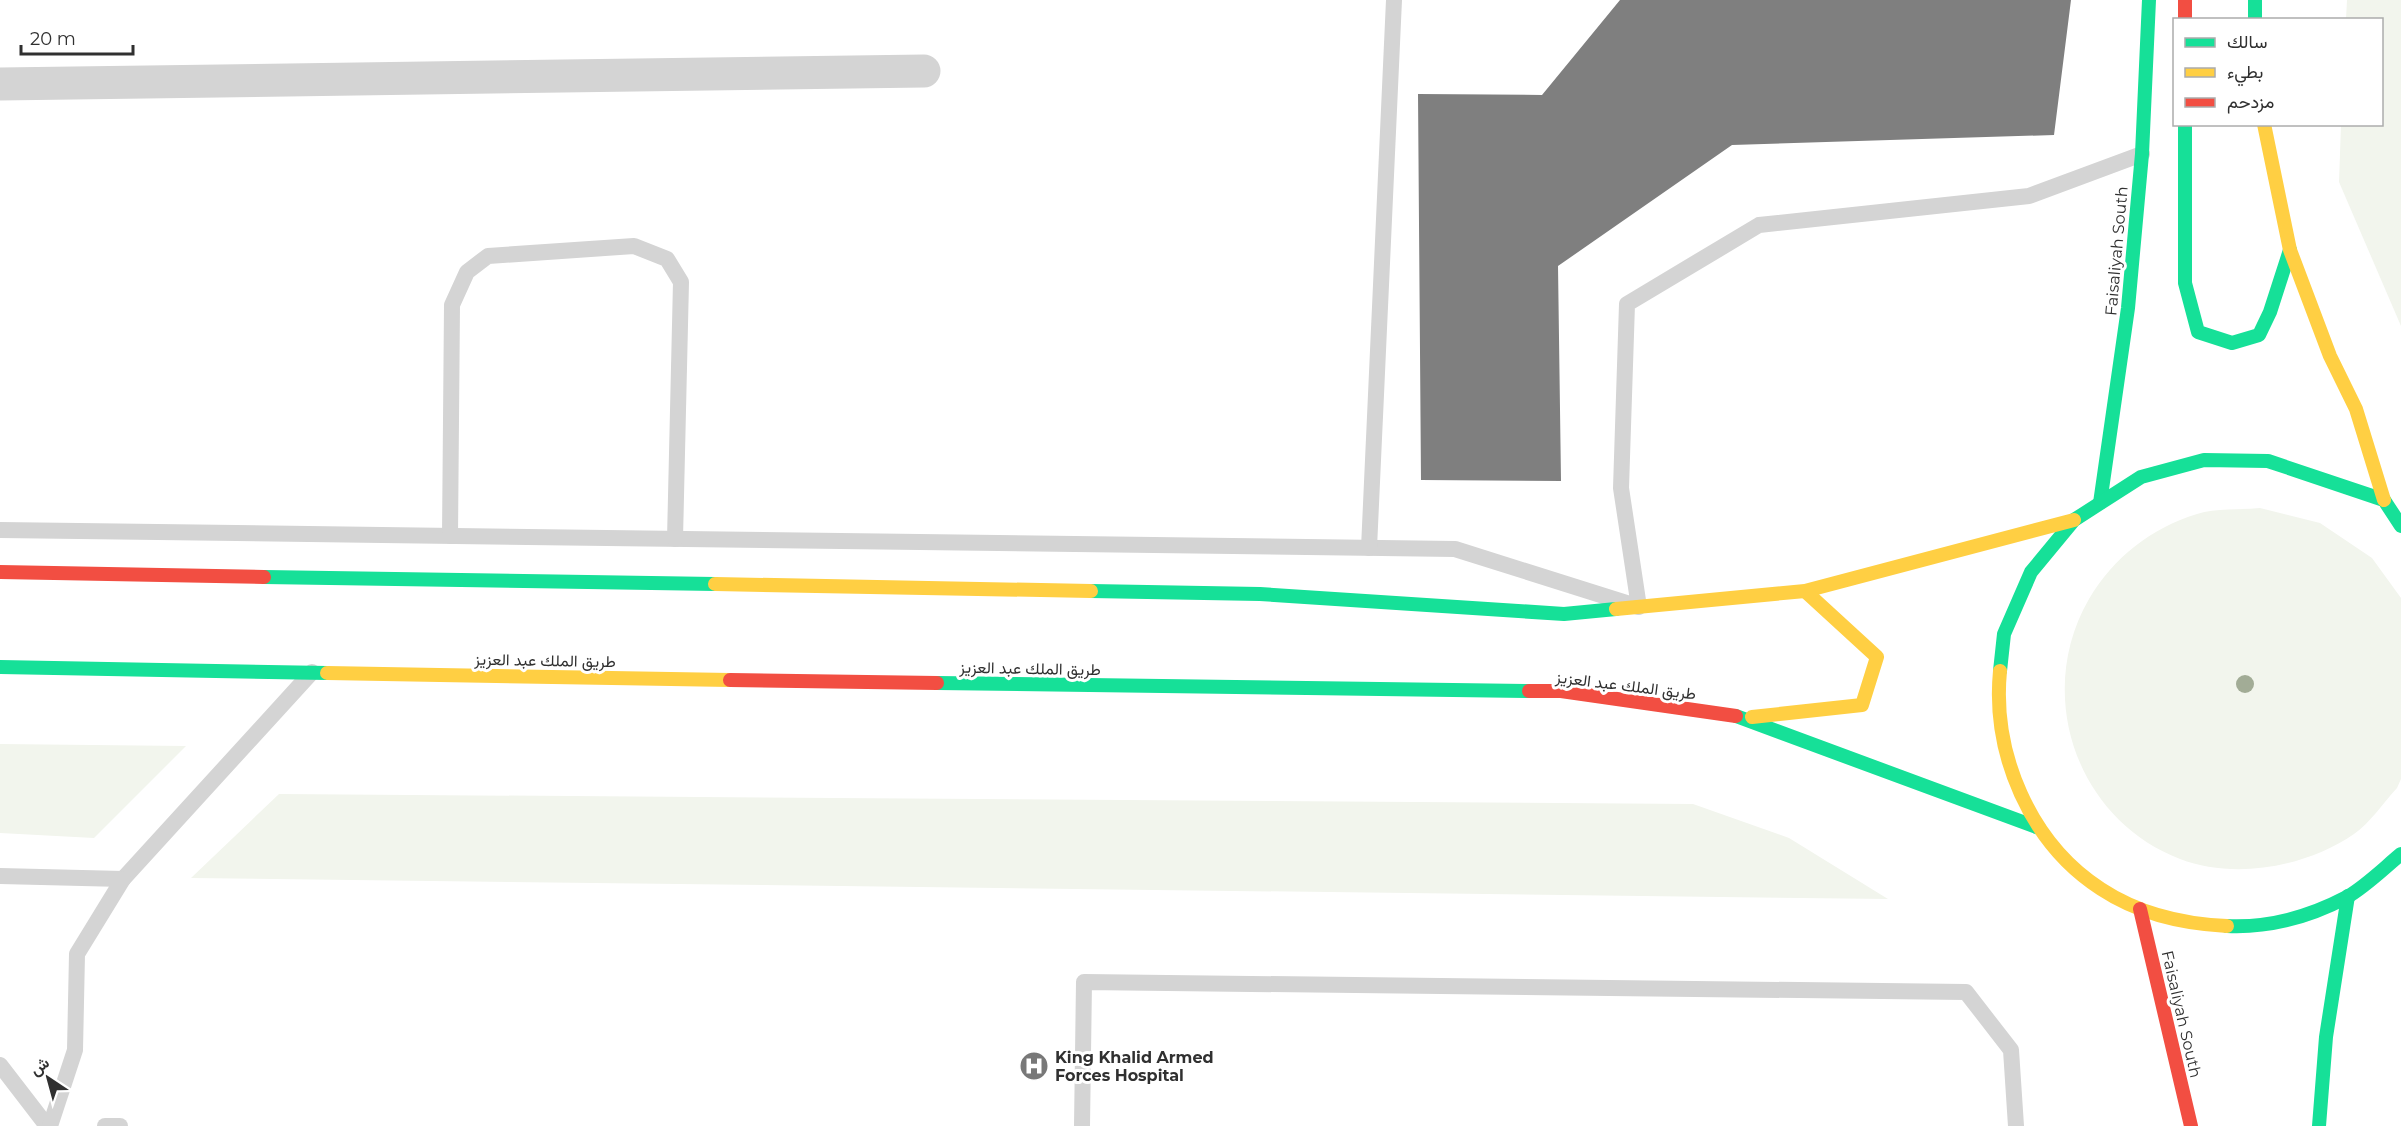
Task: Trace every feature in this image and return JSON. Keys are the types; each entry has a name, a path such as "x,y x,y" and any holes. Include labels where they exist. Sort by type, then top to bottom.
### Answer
{"main road":[{"name":"Faisaliyah South","path":"2100,503 2128,308 2142,154 2149,0"},
{"path":"2185,0 2185,18"},
{"path":"2255,0 2255,18"},
{"path":"2185,126 2185,283 2198,332 2232,343 2259,335 2270,312 2290,250"},
{"path":"2264,126 2290,250 2330,356 2356,409 2384,500 2401,526"},
{"path":"2384,500 2268,461 2204,460 2141,477 2074,520 2031,572 2004,634 1997,701 2008,768 2038,828 2076,868 2101,889 2140,909 2192,924 2245,927 2299,918 2348,896 2400,857"},
{"path":"0,572 1260,594 1564,614 1805,591 2074,520"},
{"path":"1745,717 1862,705 1877,657 1805,591"},
{"name":"طريق الملك عبد العزيز","path":"0,667 1265,689 1561,691 1745,717 2038,828"},
{"path":"2319,1126 2326,1037 2348,896"},
{"name":"Faisaliyah South","path":"2140,909 2192,1126"}],"street":[{"path":"0,84 924,71"}],"lane":[{"path":"1369,548 1394,0"},
{"path":"0,530 1455,549 1639,607 1621,488 1627,304 1759,225 2029,196 2142,154"},
{"path":"450,536 452,305 467,272 488,256 634,246 668,259 681,282 675,539"},
{"path":"49,1126 75,1050 77,954 123,879 312,672"},
{"path":"0,876 123,879"},
{"path":"1082,1126 1084,982 1966,992 2011,1050 2016,1126"},
{"path":"0,1065 49,1126"},
{"path":"105,1126 120,1126"}],"shaded area":[{"path":"2347,0 2401,0 2401,326 2339,182 2341,126 2383,126 2383,18 2346,18"},
{"path":"2260,508 2320,523 2372,558 2401,598 2401,779 2397,788 2366,824 2335,845 2314,855 2270,867 2224,869 2180,859 2144,840 2114,815 2091,784 2075,750 2066,712 2065,674 2073,636 2089,599 2110,570 2135,546 2164,527 2197,514 2220,510"},
{"path":"0,744 186,746 94,838 0,833"},
{"path":"279,794 1693,804 1789,838 1888,899 191,878"}],"building":[{"path":"1620,0 2071,0 2054,135 1732,145 1558,266 1561,481 1421,480 1418,94 1542,95"}],"traffic: fast":[{"path":"2100,503 2128,308 2142,154 2149,0"},
{"path":"2255,0 2255,18"},
{"path":"2185,126 2185,283 2198,332 2232,343 2259,335 2270,312 2290,250"},
{"path":"2000,671 2004,634 2031,572 2074,520 2141,477 2204,460 2268,461 2384,500 2401,526"},
{"path":"264,577 715,584"},
{"path":"1091,591 1260,594 1564,614 1616,609"},
{"path":"0,667 327,673"},
{"path":"937,683 1529,691"},
{"path":"1736,716 2039,828"},
{"path":"2227,926 2274,923 2319,910 2354,893 2401,854"},
{"path":"2319,1126 2326,1037 2348,896"}],"traffic: slow":[{"path":"2264,126 2290,250 2330,356 2356,409 2384,500"},
{"path":"1616,609 1805,591 2074,520"},
{"path":"715,584 1091,591"},
{"path":"1752,717 1862,705 1877,657 1805,591"},
{"path":"2000,671 1999,702 2002,734 2010,764 2021,794 2036,822 2054,847 2076,870 2101,889 2131,905 2178,920 2227,926"},
{"path":"327,673 730,680"}],"traffic: jam":[{"path":"2185,0 2185,18"},
{"path":"0,572 264,577"},
{"path":"730,680 937,683"},
{"path":"1529,691 1561,691 1736,716"},
{"path":"2140,909 2191,1126"}],"place":[{"name":"King Khalid Armed Forces Hospital","path":"1034,1066"}]}
